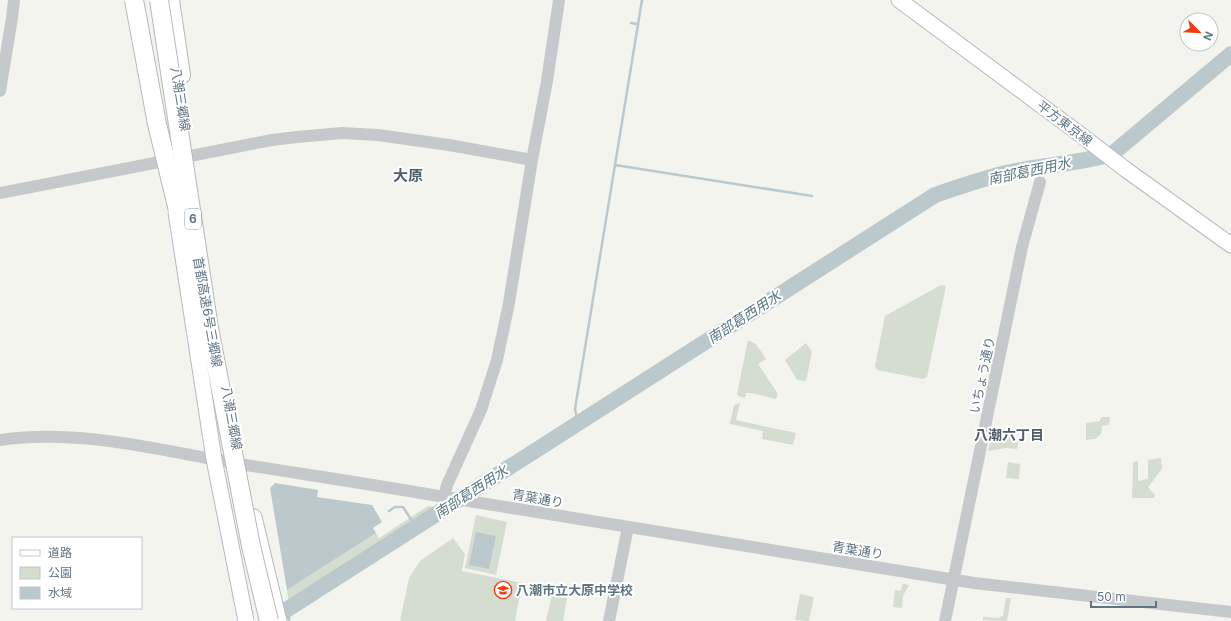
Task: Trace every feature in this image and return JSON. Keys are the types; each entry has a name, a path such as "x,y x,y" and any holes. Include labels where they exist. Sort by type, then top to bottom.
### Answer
{"highway":[{"path":"134,0 157,124 181,223"},
{"name":"首都高速6号三郷線","path":"149,0 171,141 181,223 199,334 238,541 257,621"},
{"name":"首都高速6号三郷線","path":"159,0 209,328 251,546 269,621"},
{"path":"170,0 195,157 207,256 222,355 230,438"}],"main road":[{"name":"八潮三郷線","path":"142,0 214,459 246,621"},
{"name":"八潮三郷線","path":"165,0 191,157 214,318 240,464 279,621"},
{"name":"平方東京線","path":"899,0 1115,161 1231,245"}],"street":[{"path":"0,91 14,0"},
{"path":"444,497 447,485 481,410 498,360 547,81 559,0"},
{"path":"0,193 272,140 342,133 378,135 419,140 532,160"},
{"name":"いちょう通り","path":"945,621 1023,242 1040,182"},
{"name":"青葉通り","path":"0,440 19,437 54,436 132,445 240,464 362,482 444,497 954,580 1231,612"},
{"path":"609,621 628,527"}],"green space":[{"path":"941,285 946,286 927,377 923,379 877,370 875,366 885,316"},
{"path":"748,340 756,344 766,359 758,364 778,394 776,399 751,393 746,393 745,398 740,397 737,394"},
{"path":"806,343 812,352 806,381 797,380 785,360"},
{"path":"740,403 736,420 796,433 793,445 762,439 763,431 730,424 734,405"},
{"path":"1101,417 1110,417 1109,425 1102,426 1101,434 1095,439 1086,440 1086,423 1100,421"},
{"path":"992,433 1019,438 1017,449 1006,448 988,451"},
{"path":"1161,458 1162,469 1148,487 1155,495 1154,498 1132,498 1133,462 1138,461 1138,481 1148,479 1148,460"},
{"path":"1008,462 1020,464 1019,479 1006,478"},
{"path":"428,506 438,507 289,602 287,590 376,533 379,538"},
{"path":"476,515 507,522 496,575 465,568"},
{"path":"453,538 465,554 462,571 522,583 515,621 400,621 409,578 420,561"},
{"path":"903,584 909,585 903,596 902,608 893,607 895,590 900,591"},
{"path":"800,594 814,597 809,621 795,620"},
{"path":"552,595 567,598 563,621 546,621"},
{"path":"1006,598 1011,598 1007,621 983,620 983,617 998,618 1003,616"}],"water":[{"path":"275,483 318,490 317,497 372,505 382,522 373,528 376,533 287,590 270,488"},
{"path":"476,532 496,536 489,569 469,565"}],"waterway":[{"path":"578,423 575,409 642,0"},
{"path":"631,23 638,24"},
{"name":"南部葛西用水","path":"269,621 935,195 1006,173 1086,160 1112,154 1231,54"},
{"path":"615,165 812,196"},
{"path":"389,511 395,507 403,507 416,527"},
{"path":"289,620 290,607"}],"place":[{"name":"八潮市立大原中学校","path":"503,590"}],"district":[{"name":"大原","path":"408,176"},
{"name":"八潮六丁目","path":"1009,435"}]}
